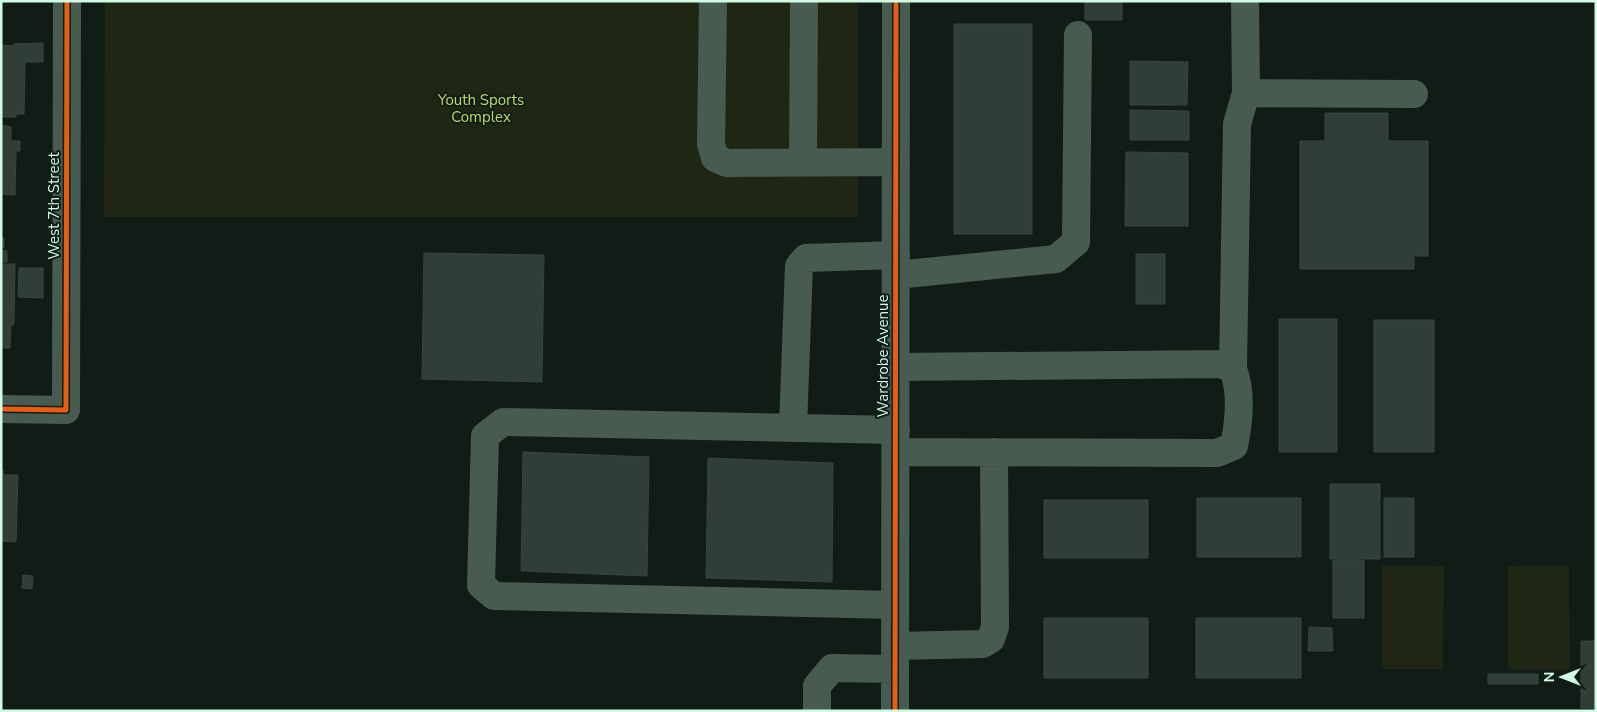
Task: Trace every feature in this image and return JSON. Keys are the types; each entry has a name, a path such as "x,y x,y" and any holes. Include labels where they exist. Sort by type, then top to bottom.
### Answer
{"street":[{"name":"West 7th Street","path":"1,409 66,410 67,1"},
{"path":"713,1 711,144 715,158 727,163 896,162"},
{"path":"803,162 804,1"},
{"name":"Wardrobe Avenue","path":"895,711 896,1"},
{"path":"895,605 494,596 480,585 485,436 503,422 793,427 994,452 1217,453 1234,446 1238,428 1238,381 1233,369 1237,124 1246,93 1244,1"},
{"path":"793,427 799,266 806,258 896,265 1056,259 1076,242 1078,35"},
{"path":"1246,93 1414,94"},
{"path":"896,367 1221,364 1233,369"},
{"path":"817,711 817,686 832,668 983,644 991,639 994,627 994,452"}],"green space":[{"name":"Youth Sports Complex","path":"105,1 858,1 858,217 104,217"},
{"path":"1382,565 1444,566 1443,669 1382,669"},
{"path":"1569,565 1570,670 1508,669 1508,566"}],"building":[{"path":"1085,1 1122,1 1122,20 1085,20"},
{"path":"954,24 1032,24 1032,234 954,234"},
{"path":"43,43 43,62 25,62 24,114 16,114 16,117 1,117 1,45 14,46 14,44"},
{"path":"1130,61 1188,62 1187,105 1130,105"},
{"path":"1130,110 1189,111 1189,140 1130,140"},
{"path":"1325,113 1388,113 1388,141 1428,141 1428,256 1414,256 1414,269 1300,269 1300,141 1325,141"},
{"path":"1,125 11,127 11,141 20,141 20,151 16,151 15,195 1,194"},
{"path":"1126,152 1188,153 1188,226 1125,226"},
{"path":"1,238 4,238 4,248 1,248"},
{"path":"1,250 7,251 7,262 1,262"},
{"path":"424,253 544,255 542,382 422,379"},
{"path":"1136,254 1165,254 1165,304 1136,304"},
{"path":"1,264 15,264 14,324 11,325 10,348 1,348"},
{"path":"19,268 43,268 43,298 18,297"},
{"path":"1279,319 1337,319 1337,452 1279,452"},
{"path":"1374,320 1434,320 1434,452 1374,452"},
{"path":"523,452 649,457 647,576 521,571"},
{"path":"708,458 833,463 832,582 706,578"},
{"path":"1,470 3,470 3,475 18,475 16,542 1,541"},
{"path":"1330,484 1380,484 1380,559 1330,559"},
{"path":"1197,498 1301,498 1301,557 1197,557"},
{"path":"1384,498 1414,498 1414,557 1384,557"},
{"path":"1044,500 1148,500 1148,558 1044,558"},
{"path":"1333,560 1364,560 1364,618 1333,618"},
{"path":"23,575 33,576 32,589 22,588"},
{"path":"1044,618 1148,618 1148,678 1044,678"},
{"path":"1196,618 1301,618 1301,678 1196,678"},
{"path":"1309,627 1332,628 1333,651 1308,651"},
{"path":"1581,641 1596,641 1596,708 1581,708"},
{"path":"1488,674 1538,674 1538,684 1488,684"}],"cycle path":[{"path":"1,409 66,410 67,1"},
{"path":"895,711 896,1"}]}
